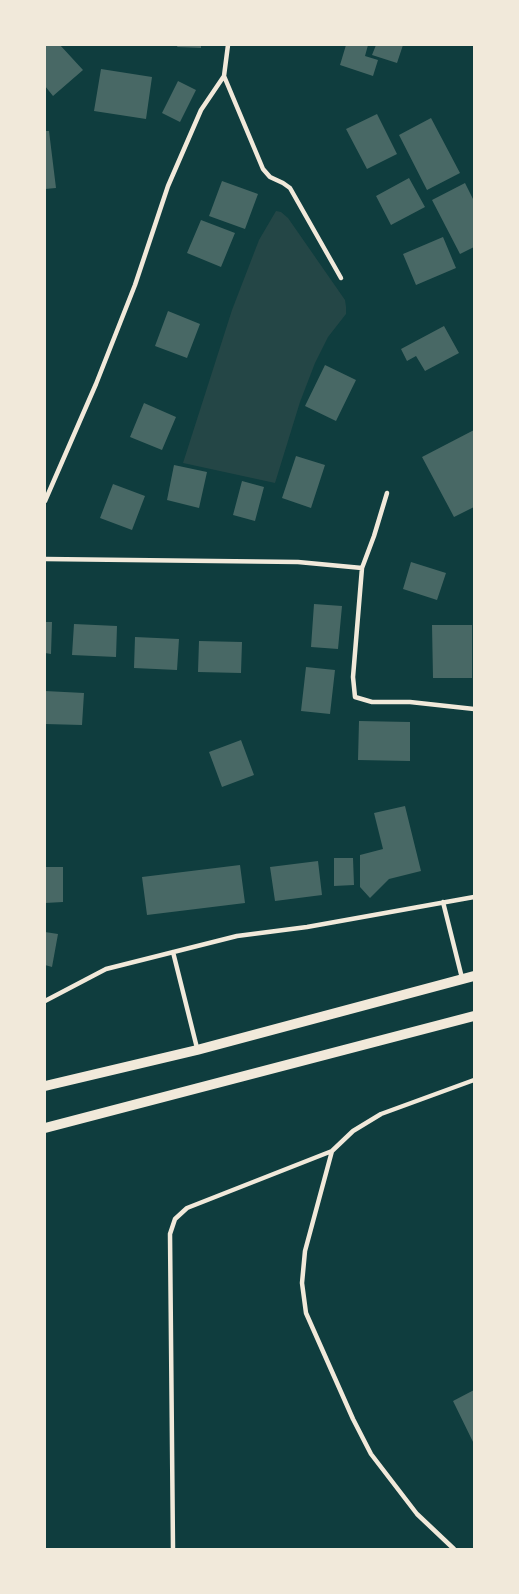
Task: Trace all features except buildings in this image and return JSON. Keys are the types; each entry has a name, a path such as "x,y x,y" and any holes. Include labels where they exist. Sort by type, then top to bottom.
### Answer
{"street":[{"path":"45,1086 197,1050 468,977"},
{"path":"45,1128 474,1016"}],"lane":[{"path":"45,501 96,384 135,285 168,186 201,110 224,76 228,45"},
{"path":"224,76 263,170 270,177 290,188 341,278"},
{"path":"387,493 362,568 353,677 355,697 372,702 410,702 474,709"},
{"path":"45,559 298,562 362,568"},
{"path":"45,1001 106,969 237,936 399,912 474,897"},
{"path":"443,902 468,977"},
{"path":"173,952 197,1050"},
{"path":"173,1549 170,1234 175,1219 187,1208 332,1151 353,1131 381,1114 474,1080"},
{"path":"332,1151 305,1251 302,1283 306,1313 371,1454 417,1514 454,1549"}],"shaded area":[{"path":"276,211 288,218 345,300 346,314 328,337 315,363 300,402 275,483 183,463 232,310 259,240"}]}
